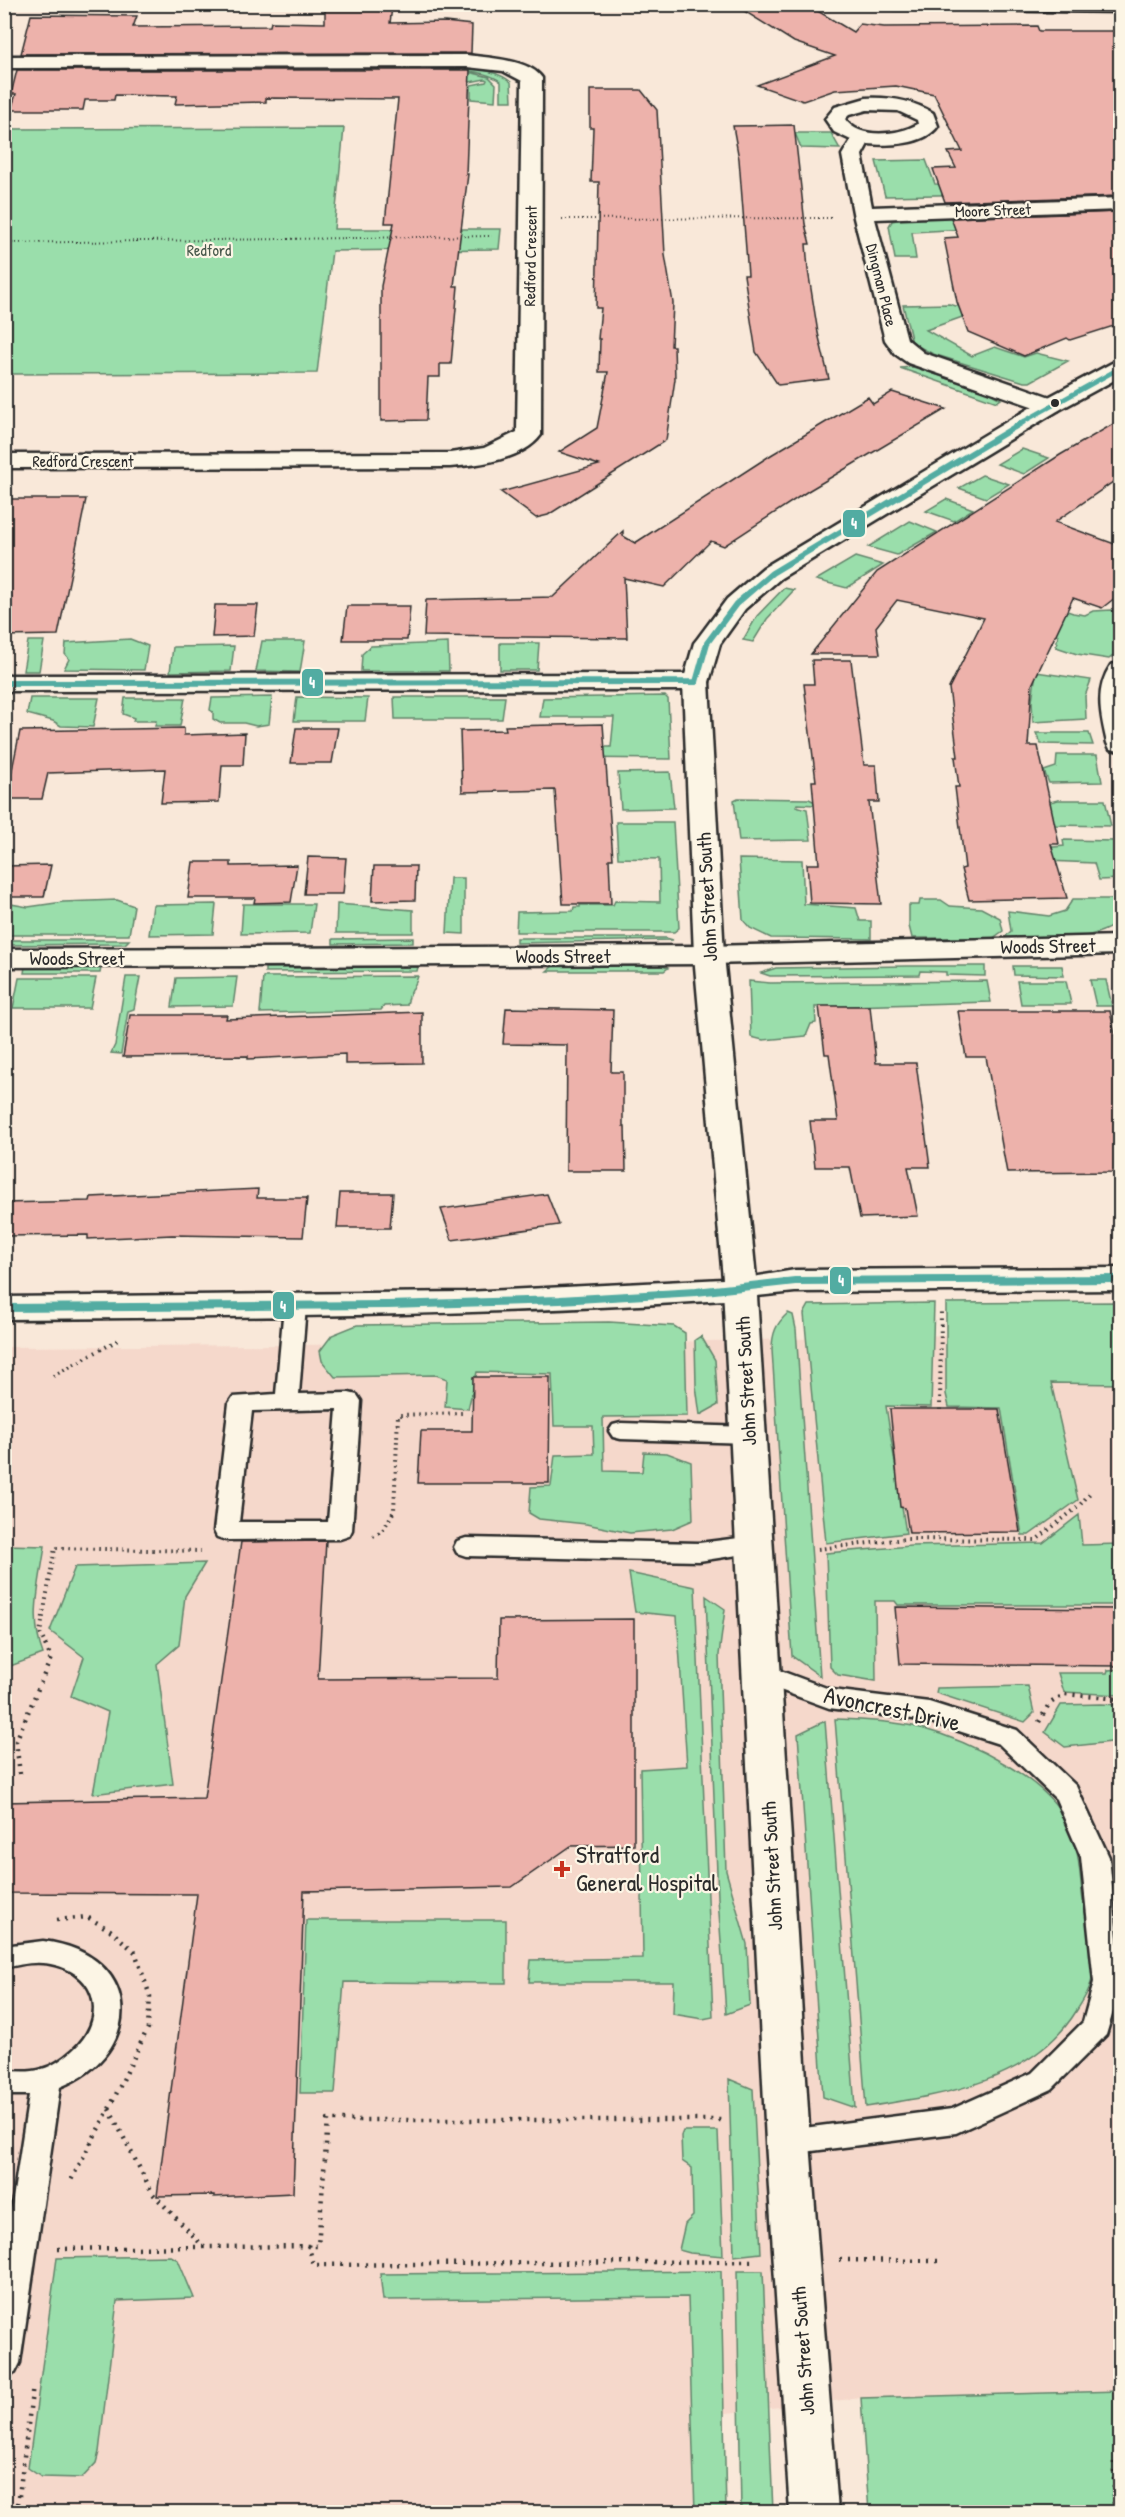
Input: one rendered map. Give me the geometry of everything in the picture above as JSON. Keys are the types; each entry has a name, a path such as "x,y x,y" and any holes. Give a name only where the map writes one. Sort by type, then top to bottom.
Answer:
{"street":[{"path":"895,4 1120,7"},
{"name":"Redford Crescent","path":"4,62 467,61 507,66 532,78 529,435 500,452 472,459 4,461"},
{"name":"Dingman Place","path":"862,137 852,155 864,215 896,340 903,349 921,360 1051,405"},
{"name":"Moore Street","path":"864,215 1120,204"},
{"name":"John Street South","path":"814,2512 788,2142 740,1288 709,955 696,682 707,643 736,604 772,573 1051,405 1120,369"},
{"path":"1120,671 1115,680 1111,701 1120,743"},
{"path":"4,683 696,682"},
{"name":"Woods Street","path":"4,958 709,955 1120,945"},
{"path":"4,1308 295,1306 560,1300 740,1288 795,1281 1120,1279"}],"lane":[{"path":"287,1402 295,1306"},
{"path":"350,1401 340,1530 226,1531 241,1402 287,1402 350,1401"},
{"path":"621,1431 749,1435"},
{"path":"466,1546 699,1552 755,1545"},
{"name":"Avoncrest Drive","path":"762,1673 829,1699 929,1712 1008,1737 1067,1794 1095,1857 1108,1982 1096,2027 1042,2081 956,2121 788,2142"},
{"path":"4,1957 20,1952 42,1951 69,1957 98,1976 108,1996 108,2020 99,2043 82,2060 46,2080 26,2084 4,2083"},
{"path":"4,2363 46,2080"}],"path":[{"path":"531,219 864,215"},
{"path":"4,243 492,236"},
{"path":"940,1410 942,1280"},
{"path":"53,1376 122,1336"},
{"path":"365,1541 383,1530 394,1511 398,1415 464,1413"},
{"path":"818,1548 905,1539 1036,1540 1079,1506 1090,1493"},
{"path":"20,1774 16,1741 51,1658 40,1633 55,1548 205,1551"},
{"path":"1038,1724 1049,1704 1065,1694 1120,1699"},
{"path":"52,1921 87,1917 110,1930 135,1952 150,1996 148,2028 68,2186"},
{"path":"109,2109 153,2194 204,2247"},
{"path":"50,2250 318,2246 328,2120 726,2120"},
{"path":"309,2245 314,2265 798,2259 938,2261"},
{"path":"17,2512 34,2377"},
{"path":"1114,2512 1114,2461 1120,2461"}],"shaded area":[{"name":"Stratford General Hospital","path":"1120,1331 1120,2391 861,2398 718,2414 718,2512 5,2512 4,1347 668,1342"}],"green space":[{"path":"420,65 481,70 498,74 511,82 512,101 501,101 501,82 475,72 435,69 363,71 364,67"},
{"path":"364,73 473,73 489,77 496,84 495,101 471,99 471,85 486,82 485,79 465,83"},
{"name":"Redford","path":"344,128 334,229 501,229 499,249 332,251 317,373 5,374 4,129"},
{"path":"795,133 831,133 840,149 801,148"},
{"path":"926,160 935,184 985,185 988,194 885,196 876,161"},
{"path":"960,215 966,229 912,232 916,259 895,259 889,226 892,221 911,217"},
{"path":"949,304 956,306 996,305 926,330 972,356 995,347 1024,357 1036,353 1068,361 1030,382 1024,382 933,354 912,343 903,305"},
{"path":"913,367 986,391 1001,399 997,402 900,368"},
{"path":"1022,449 1049,458 1024,474 997,464"},
{"path":"982,475 1009,484 986,498 959,488"},
{"path":"946,499 973,509 954,521 926,511"},
{"path":"910,521 937,532 897,555 868,547"},
{"path":"855,557 883,565 847,588 816,580"},
{"path":"784,588 794,590 767,619 753,642 743,640 757,616"},
{"path":"1026,597 1073,613 1085,615 1093,611 1112,610 1120,614 1120,650 1109,659 1077,654 1056,647 1058,635 1039,626 1009,619 977,617 978,602"},
{"path":"130,639 148,646 144,670 64,669 69,659 65,654 66,643"},
{"path":"28,641 44,641 39,671 23,671"},
{"path":"262,641 305,641 300,672 256,671"},
{"path":"448,643 449,671 361,671 362,654 371,646"},
{"path":"500,643 539,643 537,670 500,670"},
{"path":"234,646 231,671 170,672 173,647"},
{"path":"1036,672 1091,680 1085,696 1086,719 1033,722 1032,701"},
{"path":"665,696 668,699 671,759 574,758 576,747 611,747 614,717 540,717 543,698"},
{"path":"272,697 269,724 256,726 244,723 220,723 213,719 213,712 210,710 212,698"},
{"path":"297,697 368,698 365,721 294,721"},
{"path":"394,697 505,697 502,719 395,719"},
{"path":"30,698 99,698 93,727 61,726 53,721 27,714"},
{"path":"125,698 185,698 180,726 155,726 156,721 133,721 134,718 123,714"},
{"path":"1036,733 1089,733 1093,745 1041,744"},
{"path":"1057,755 1097,755 1102,782 1049,783 1044,771 1056,767"},
{"path":"670,772 674,808 621,809 618,773"},
{"path":"738,798 809,799 815,802 815,805 797,804 796,806 807,809 811,840 739,841 734,800"},
{"path":"1058,800 1105,800 1111,826 1053,825 1046,803"},
{"path":"616,822 673,822 679,928 674,932 516,932 517,912 573,911 574,907 580,907 580,905 613,905 615,901 660,902 659,859 618,858"},
{"path":"1063,840 1115,841 1120,865 1120,879 1099,880 1094,863 1047,861 1043,848 1064,846"},
{"path":"739,859 802,860 804,904 856,908 860,921 871,921 871,939 771,938 750,928 743,920"},
{"path":"450,878 464,878 464,934 447,933"},
{"path":"1073,899 1120,899 1120,920 1109,928 1081,937 1003,939 1011,931 1008,911 1049,916 1065,911"},
{"path":"117,900 134,906 129,935 5,935 5,903 28,907 63,902"},
{"path":"920,900 941,900 950,906 981,908 1000,918 1003,931 993,938 912,938 909,926 909,905 919,905"},
{"path":"216,904 213,934 149,935 153,905"},
{"path":"243,904 314,904 310,933 241,934"},
{"path":"337,904 413,910 413,933 336,933"},
{"path":"413,938 413,943 333,944 333,939"},
{"path":"516,938 666,938 673,940 516,943"},
{"path":"4,940 129,940 125,944 5,945"},
{"path":"553,966 662,966 668,968 664,971 547,971"},
{"path":"985,966 985,976 946,975 946,972 920,971 919,975 770,976 761,973 776,968"},
{"path":"1013,966 1062,966 1064,976 1014,975"},
{"path":"25,967 101,968 100,973 24,973"},
{"path":"418,967 417,971 265,972 265,968"},
{"path":"418,976 407,1005 384,1006 381,1010 260,1013 263,977"},
{"path":"126,977 140,977 134,1009 128,1011 121,1054 111,1053 115,1045"},
{"path":"237,977 233,1006 172,1007 176,978"},
{"path":"19,978 96,978 90,1008 13,1008"},
{"path":"1090,980 1106,980 1112,1006 1096,1006"},
{"path":"749,981 770,983 987,981 991,1002 815,1007 816,1023 811,1024 806,1036 763,1040 751,1037"},
{"path":"1017,981 1066,981 1071,1004 1021,1004"},
{"path":"1120,1302 1120,1384 1051,1383 1078,1500 1029,1535 1022,1535 1001,1408 949,1407 946,1394 946,1303"},
{"path":"934,1303 931,1407 886,1406 906,1533 826,1543 804,1314 809,1305"},
{"path":"788,1313 793,1315 796,1329 820,1676 792,1656 772,1350 776,1329"},
{"path":"609,1322 674,1326 685,1333 687,1416 603,1417 604,1471 642,1472 644,1452 667,1453 691,1462 693,1520 672,1529 630,1533 586,1524 539,1519 529,1513 531,1487 551,1486 555,1455 594,1454 593,1426 554,1426 552,1374 477,1372 468,1409 445,1407 447,1379 436,1375 335,1377 322,1361 320,1351 332,1335 357,1325"},
{"path":"701,1336 715,1360 718,1405 700,1415 696,1386 695,1340"},
{"path":"1079,1515 1082,1545 1120,1544 1120,1605 898,1605 895,1601 875,1601 876,1681 838,1675 830,1667 826,1553 911,1546 1043,1543"},
{"path":"5,1545 45,1546 36,1614 43,1654 5,1668"},
{"path":"205,1563 185,1596 179,1645 157,1664 173,1784 93,1794 108,1712 71,1696 84,1657 50,1631 75,1567"},
{"path":"629,1573 695,1587 713,2017 703,2019 673,2014 674,1982 529,1982 531,1960 643,1958 640,1769 687,1766 677,1616 635,1612"},
{"path":"706,1596 725,1609 719,1655 726,1871 747,1944 750,2005 726,2014 718,1898"},
{"path":"1120,1669 1120,1695 1064,1692 1058,1673 1107,1673 1108,1670"},
{"path":"1028,1686 1034,1713 1025,1722 936,1693 937,1688"},
{"path":"1061,1705 1120,1705 1120,1741 1065,1747 1045,1732"},
{"path":"835,1719 878,1721 921,1728 961,1742 1005,1764 1025,1777 1058,1808 1069,1825 1079,1862 1091,1946 1092,1978 1077,2010 1058,2034 1036,2054 1011,2069 955,2090 866,2107"},
{"path":"825,1721 855,2108 823,2097 798,1734"},
{"path":"306,1920 506,1920 506,1983 344,1982 335,2093 300,2093"},
{"path":"729,2079 753,2089 761,2253 734,2256"},
{"path":"683,2131 718,2131 723,2256 679,2250 685,2224 693,2216 692,2168 682,2161 681,2136"},
{"path":"171,2256 178,2260 194,2298 117,2301 96,2463 82,2478 41,2477 28,2468 57,2258"},
{"path":"721,2271 726,2512 695,2512 688,2297 383,2300 380,2274"},
{"path":"737,2271 763,2271 773,2512 741,2512"},
{"path":"1120,2391 1120,2512 869,2512 861,2398"}],"building":[{"path":"733,4 806,4 853,32 860,24 884,27 1037,26 1039,31 1120,31 1120,196 945,202 933,169 956,168 948,152 962,151 934,94 896,86 835,90 803,101 757,85 835,56 794,42"},
{"path":"392,7 390,23 445,22 472,25 471,53 21,54 31,15 137,16 133,27 270,26 271,22 325,23 325,8"},
{"path":"17,70 470,70 466,174 468,174 454,286 458,286 451,364 440,364 440,377 428,377 426,420 381,421 381,286 394,223 385,223 398,99 266,98 266,102 175,104 177,96 115,95 114,100 85,100 83,110 11,110 16,94 11,94"},
{"path":"590,90 641,90 657,110 665,255 673,303 671,346 674,346 675,379 666,440 548,515 536,518 501,492 599,465 559,452 597,428 608,372 599,372 600,339 598,339 601,308 596,308 599,182 591,182 593,128 590,128"},
{"path":"794,125 805,224 810,244 806,244 808,270 818,333 829,379 778,385 756,352 744,275 748,275 739,159 733,126"},
{"path":"1120,212 1120,324 1070,340 1067,338 1024,356 968,332 957,302 944,238 958,237 951,218"},
{"path":"892,392 946,409 808,491 724,546 711,541 664,587 624,578 627,638 424,636 426,600 553,597 623,531 623,536 635,543 771,455 868,397 873,404"},
{"path":"1120,420 1120,477 1055,522 1120,546 1120,594 1102,608 1073,598 1032,685 1028,746 1038,746 1059,844 1051,844 1067,898 969,900 961,869 965,868 955,787 959,787 955,757 958,757 949,688 984,618 897,600 876,627 880,654 811,654 877,572 1060,455"},
{"path":"4,499 86,499 58,635 4,636"},
{"path":"215,605 258,605 254,636 212,637"},
{"path":"347,606 410,606 407,640 343,640"},
{"path":"812,660 851,660 864,765 876,765 879,802 869,802 881,904 810,903 807,864 819,864 812,781 816,781 804,684 814,684"},
{"path":"603,724 613,859 609,859 611,904 563,904 555,790 462,792 460,731 506,730 505,726"},
{"path":"184,728 184,735 245,733 243,765 222,765 219,802 161,803 165,769 48,773 42,799 6,799 20,731"},
{"path":"296,728 338,728 332,763 291,763"},
{"path":"308,857 346,858 343,894 304,894"},
{"path":"193,862 231,862 231,866 297,865 291,902 254,903 255,898 188,898"},
{"path":"51,865 44,897 4,897 4,866"},
{"path":"374,866 416,866 415,900 372,901"},
{"path":"819,1006 870,1006 876,1063 916,1063 930,1167 908,1167 918,1216 860,1218 850,1167 815,1167 810,1121 838,1121 829,1054 825,1054"},
{"path":"506,1008 613,1010 611,1072 623,1072 626,1171 566,1171 567,1045 503,1044"},
{"path":"958,1011 1110,1011 1120,1059 1120,1172 1007,1173 986,1057 966,1057"},
{"path":"422,1012 422,1063 345,1064 345,1054 248,1059 248,1056 123,1057 130,1015 227,1015 226,1019"},
{"path":"258,1189 257,1198 307,1198 303,1237 172,1235 88,1239 88,1235 4,1236 4,1203 90,1201 91,1197"},
{"path":"340,1193 393,1193 390,1228 337,1228"},
{"path":"547,1194 559,1225 452,1240 441,1209"},
{"path":"473,1377 550,1377 549,1483 418,1483 421,1431 472,1431"},
{"path":"890,1409 999,1409 1020,1532 909,1533 905,1508 900,1507"},
{"path":"326,1541 318,1679 498,1678 499,1620 634,1619 634,1845 571,1846 512,1887 304,1891 293,2193 214,2197 214,2195 157,2196 197,1894 4,1893 4,1802 204,1798 241,1542"},
{"path":"895,1607 1120,1609 1120,1666 900,1664"}],"transit line":[{"name":"4","path":"4,683 696,682 707,643 736,604 772,573 1051,405 1120,368"},
{"name":"4","path":"4,1308 388,1305 560,1300 696,1292 795,1281 1120,1279"}],"place":[{"name":"Stratford General Hospital","path":"562,1869"}]}
